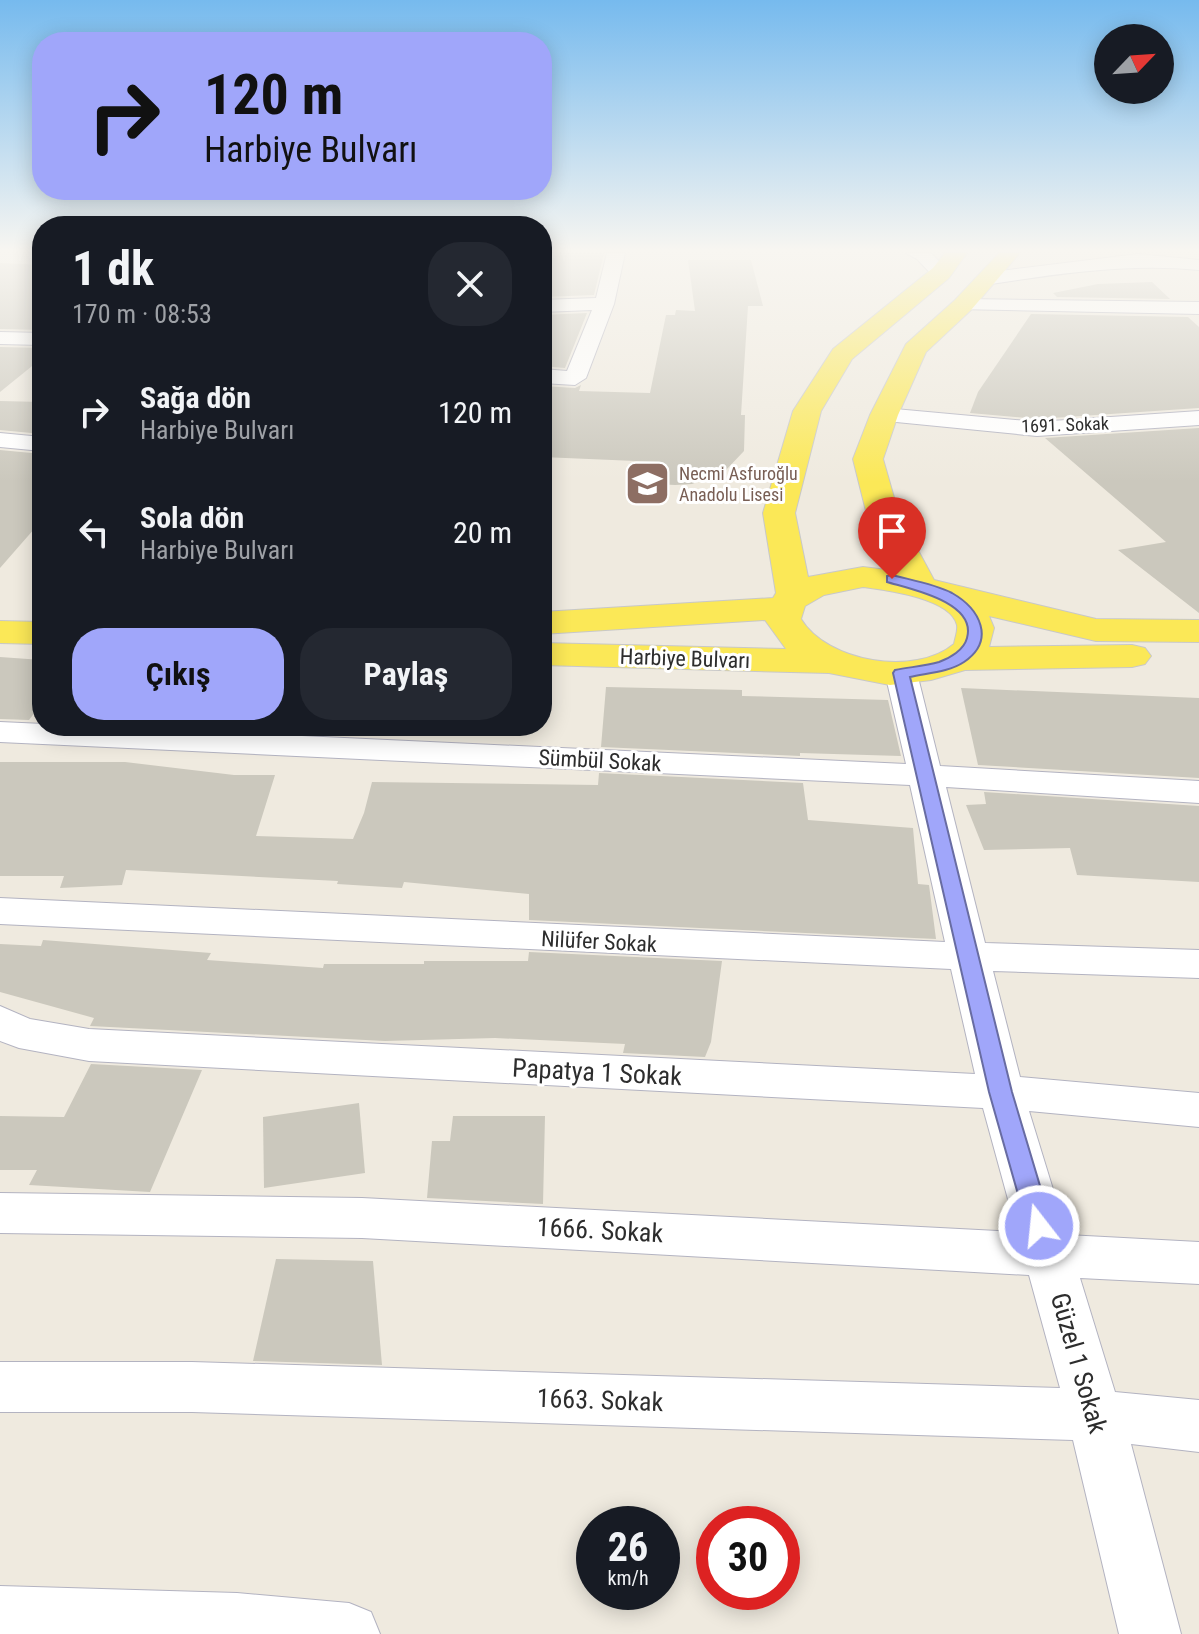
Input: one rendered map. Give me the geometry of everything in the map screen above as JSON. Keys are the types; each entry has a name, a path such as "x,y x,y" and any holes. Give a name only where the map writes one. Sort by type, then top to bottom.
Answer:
{"main road":[{"path":"789,602 779,513 807,411 842,354 871,329"},
{"path":"937,329 915,349 884,415 868,459 883,515 932,590 962,606 973,620 976,634 972,647 959,659"},
{"name":"Harbiye Bulvarı","path":"552,622 789,602 812,586 850,578 892,579 1096,630 1199,631"},
{"name":"Harbiye Bulvarı","path":"789,602 782,622 789,637 827,662"},
{"path":"0,609 32,609"},
{"path":"0,632 32,633"},
{"name":"Harbiye Bulvarı","path":"552,654 827,662 876,673 901,673 943,666 959,659 1199,655"}],"street":[{"path":"552,377 575,378 594,329"},
{"path":"0,338 32,339"},
{"name":"1691. Sokak","path":"884,415 1037,429 1199,418"},
{"path":"0,440 32,443"},
{"name":"Güzel 1 Sokak","path":"901,673 1001,1092 1095,1415 1150,1634"},
{"name":"Sümbül Sokak","path":"0,732 32,733"},
{"name":"Sümbül Sokak","path":"86,736 924,775 1199,792"},
{"name":"Nilüfer Sokak","path":"0,911 968,957 1199,964"},
{"name":"Papatya 1 Sokak","path":"0,1021 19,1033 89,1045 1001,1092 1199,1110"},
{"name":"1666. Sokak","path":"0,1213 362,1218 1199,1263"},
{"name":"1663. Sokak","path":"0,1387 208,1388 1095,1415 1199,1426"},
{"path":"0,1617 237,1624 349,1634"}],"building":[{"path":"552,329 580,329 565,368 552,367"},
{"path":"663,329 747,329 741,415 745,415 744,451 725,471 692,484 656,484 659,462 552,457 552,387 575,388 581,385 579,391 650,393"},
{"path":"1021,329 1199,329 1199,408 1037,419 970,413 978,392"},
{"path":"0,347 32,348 32,366 0,392"},
{"path":"0,401 32,402 32,433 0,430"},
{"path":"1199,428 1199,613 1118,550 1166,542 1045,438"},
{"path":"0,450 32,453 32,531 0,568"},
{"path":"0,657 32,659 32,716 29,720 0,719"},
{"path":"606,687 742,690 742,696 888,700 901,756 800,753 800,756 601,747"},
{"path":"961,688 1199,698 1199,778 978,765"},
{"path":"0,762 125,762 234,775 275,775 256,836 353,839 372,782 598,785 599,773 803,783 808,820 913,828 918,884 929,885 936,939 529,920 529,894 404,882 402,888 337,884 338,881 126,870 122,885 60,888 64,876 0,876"},
{"path":"984,792 1199,806 1199,882 1077,875 1070,848 984,850 966,805 986,804"},
{"path":"43,940 211,953 207,960 323,968 324,964 528,961 529,952 722,961 711,1042 705,1057 623,1053 625,1044 495,1038 385,1041 90,1026 94,1018 0,992 0,944 41,946"},
{"path":"91,1064 202,1070 150,1192 29,1185 37,1170 0,1170 0,1116 64,1117"},
{"path":"359,1103 365,1173 264,1188 263,1117"},
{"path":"453,1116 545,1116 543,1204 427,1198 432,1141 450,1141"},
{"path":"276,1259 373,1261 382,1365 253,1361"}],"place":[{"name":"Necmi Asfuroğlu Anadolu Lisesi","path":"648,484"}],"route":[{"path":"892,579 944,595 962,606 973,620 976,634 972,647 959,659 923,671 901,673 1001,1092 1039,1226"}]}
